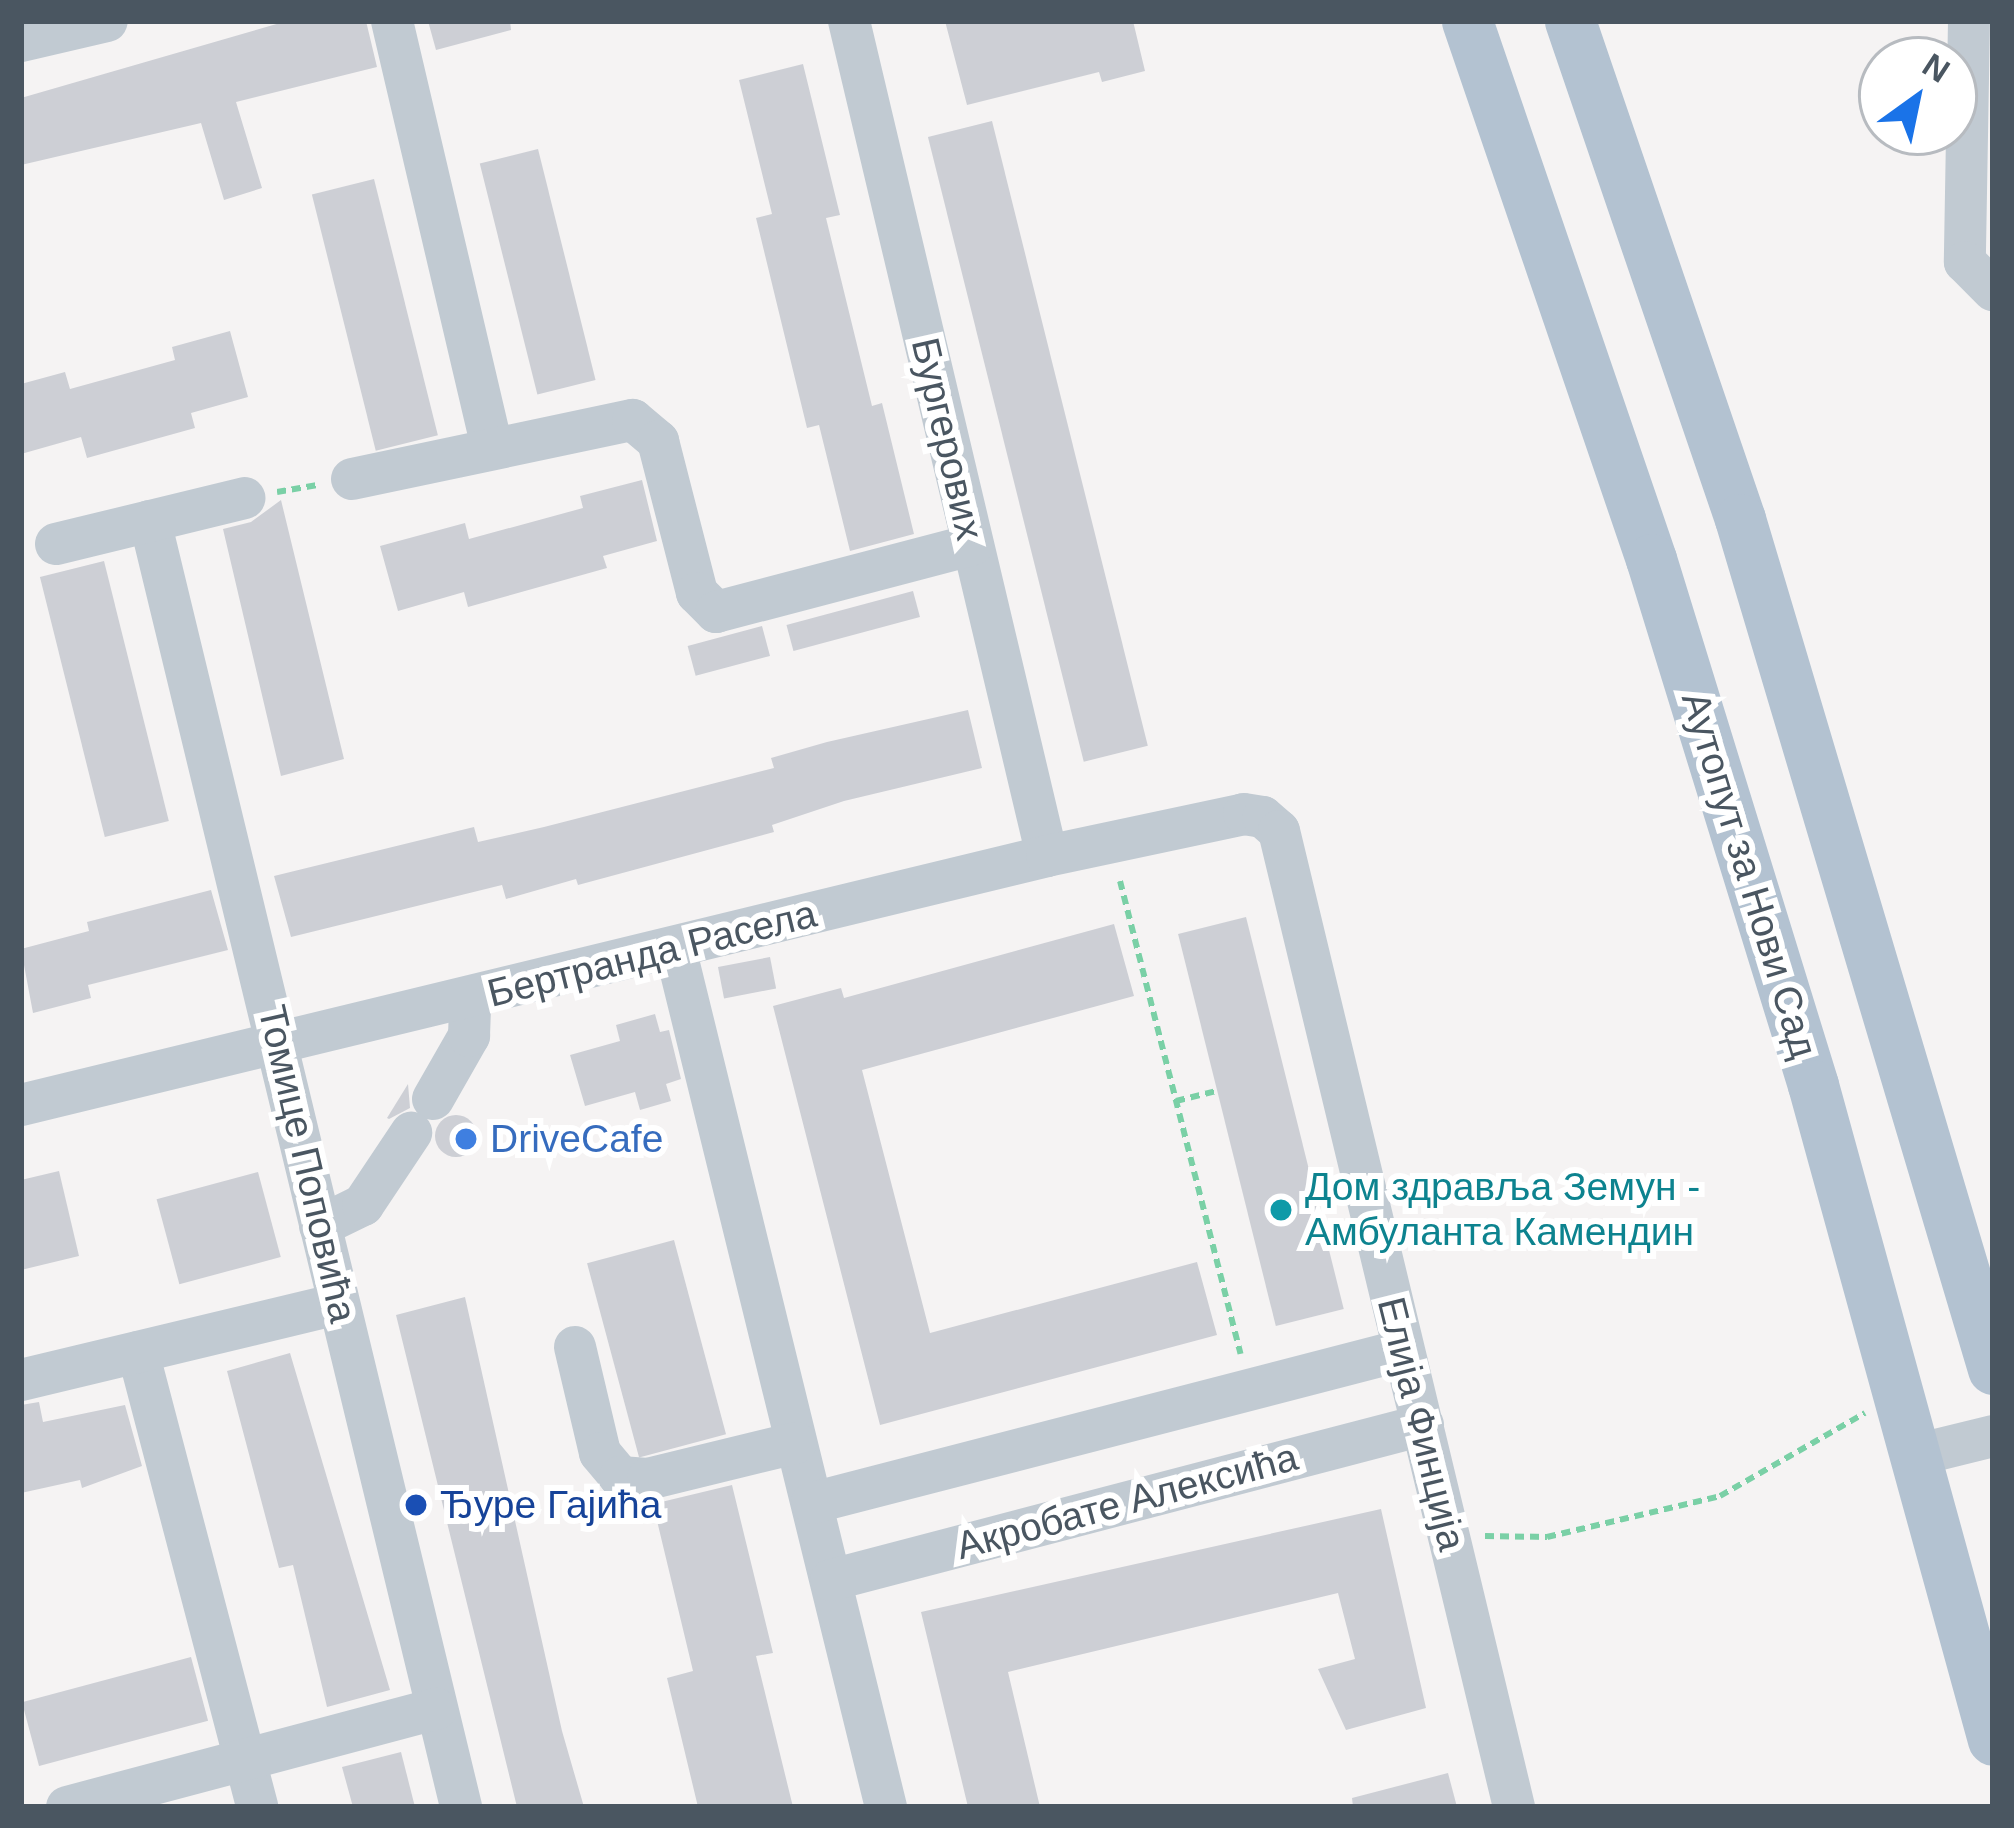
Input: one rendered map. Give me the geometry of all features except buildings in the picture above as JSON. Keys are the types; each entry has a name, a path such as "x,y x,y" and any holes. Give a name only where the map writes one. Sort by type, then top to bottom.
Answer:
{"main road":[{"name":"Аутопут за Нови Сад","path":"1468,21 1658,580 1900,1397 1993,1740"},
{"path":"1570,21 1784,660 1993,1369"}],"street":[{"path":"21,41 106,21"},
{"path":"392,21 492,446"},
{"name":"Бургерових","path":"849,21 1047,856"},
{"path":"1969,21 1978,160 1965,262 1993,290"},
{"path":"352,479 620,418 647,428 658,441 697,593 716,612 972,545"},
{"path":"56,544 244,498"},
{"name":"Томице Поповића","path":"150,521 281,1042 337,1304 461,1807"},
{"name":"Бертранда Расела","path":"21,1105 1047,856 1244,814 1279,831"},
{"name":"Елија Финција","path":"1279,831 1514,1807"},
{"path":"675,948 886,1807"},
{"path":"320,1226 363,1205 422,1116 469,1036 470,999"},
{"path":"21,1381 337,1304"},
{"path":"575,1347 600,1453 620,1478 648,1479 796,1442"},
{"name":"Акробате Алексића","path":"812,1503 1403,1350"},
{"path":"138,1352 256,1807"},
{"name":"Акробате Алексића","path":"831,1580 1423,1425"},
{"path":"1916,1455 1993,1436"},
{"path":"67,1807 436,1709"}],"path":[{"path":"244,498 352,479"},
{"path":"1120,880 1250,1390"},
{"path":"1176,1101 1216,1091"},
{"path":"1449,1536 1547,1537 1691,1506 1900,1397"}],"place":[{"name":"DriveCafe","path":"466,1139"},
{"name":"Дом здравља Земун - Амбуланта Камендин","path":"1281,1210"},
{"name":"Ђуре Гајића","path":"416,1505"}]}
